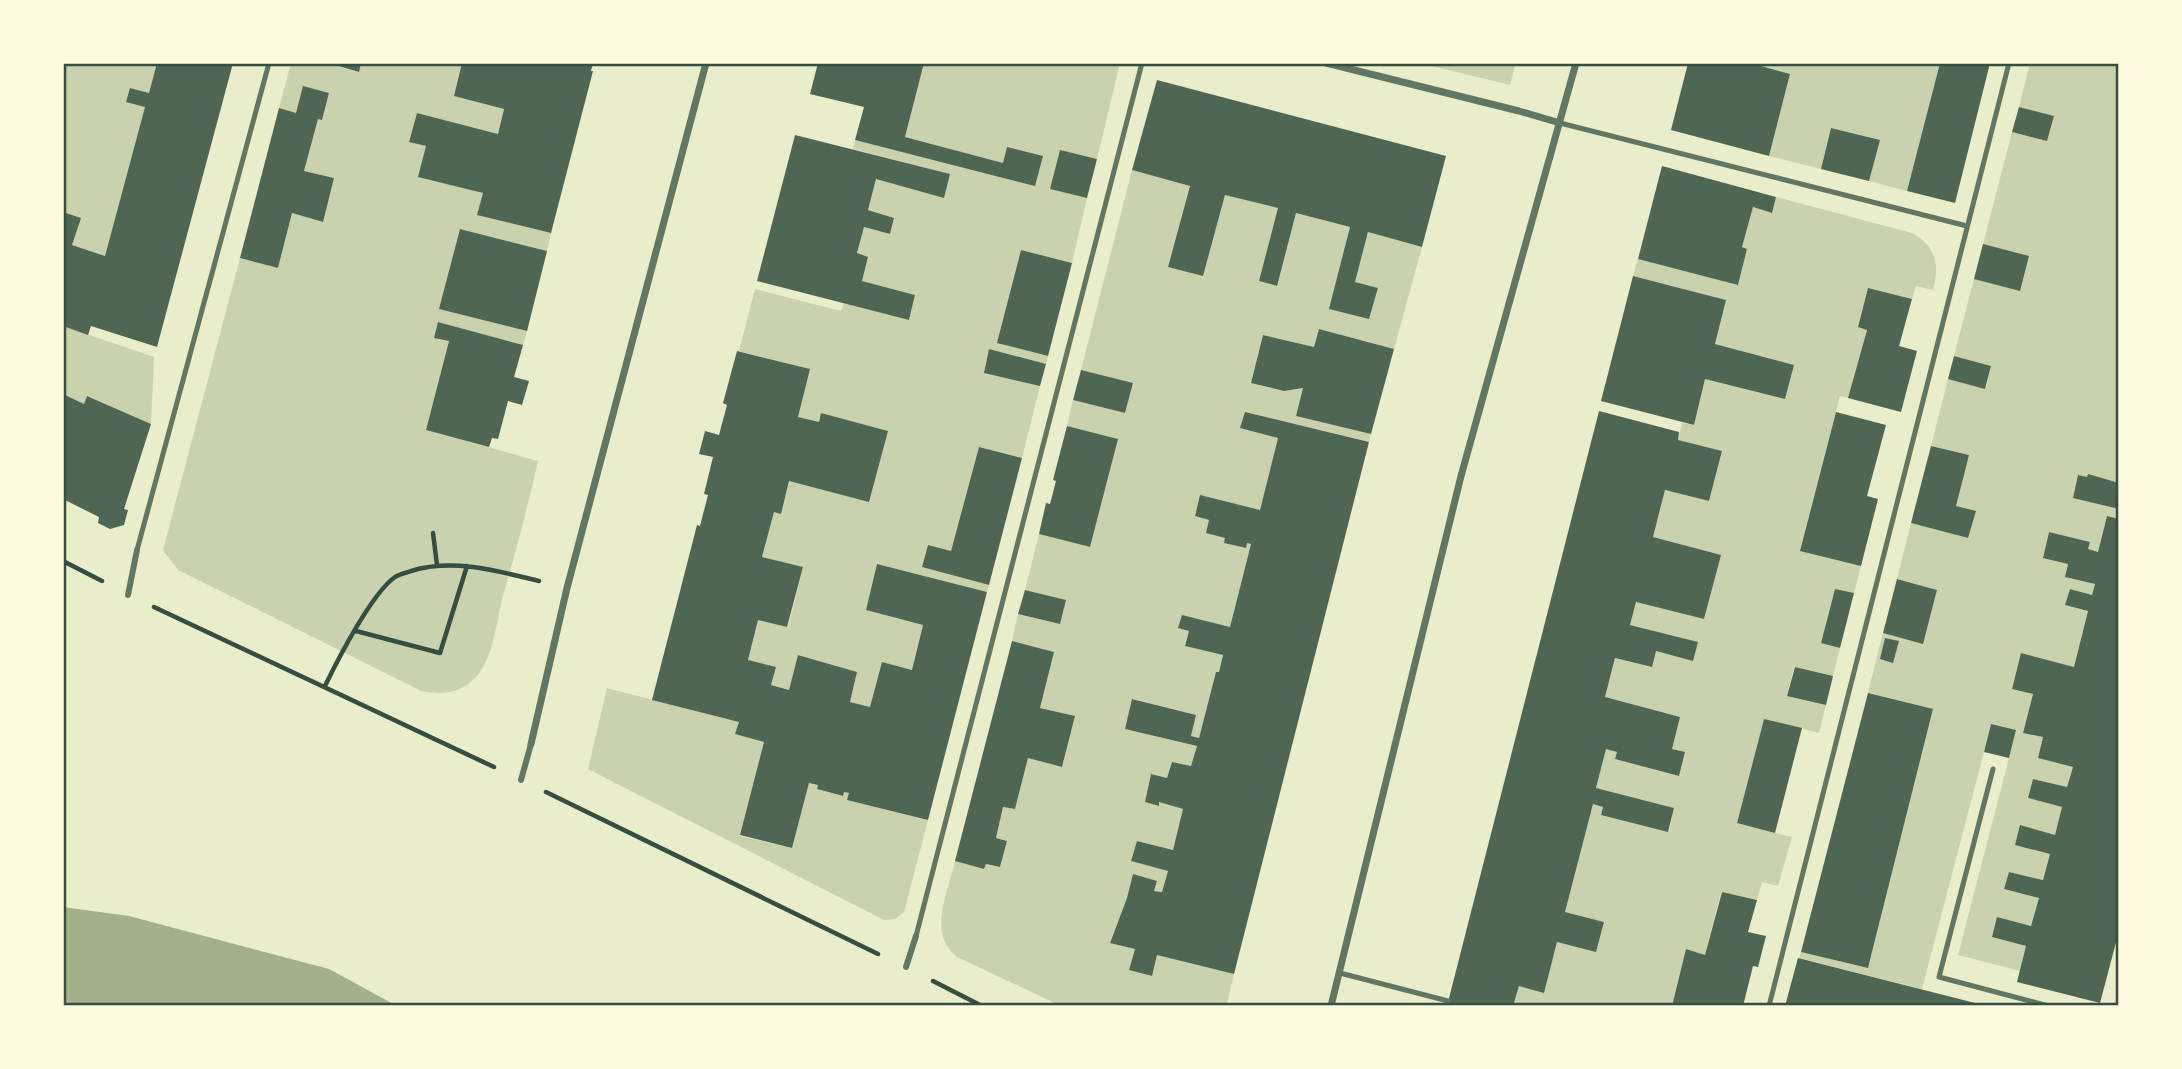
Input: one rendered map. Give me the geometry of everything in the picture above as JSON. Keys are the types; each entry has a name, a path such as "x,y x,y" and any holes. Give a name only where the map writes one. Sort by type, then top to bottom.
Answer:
{"street":[{"path":"521,780 567,588 706,63"},
{"path":"1326,63 1560,122"},
{"path":"1331,1006 1461,476 1576,63"},
{"path":"128,594 137,550"},
{"path":"906,967 916,936"}],"lane":[{"path":"137,550 269,63"},
{"path":"916,936 1142,63"},
{"path":"1769,1006 2010,63"},
{"path":"1560,122 1967,226"},
{"path":"1993,769 1939,977 2049,1006"},
{"path":"1340,973 1448,1001"}],"path":[{"path":"433,533 437,565"},
{"path":"325,687 341,652 384,587 397,576 437,565 467,566 567,588"},
{"path":"356,631 440,653 467,566"}],"shaded area":[{"path":"63,63 157,63 149,93 130,88 145,107 105,256 72,245 80,218 66,213 63,222"},
{"path":"291,63 324,63 358,72 361,63 462,63 454,96 504,109 498,134 417,113 409,141 426,146 483,193 478,215 551,233 547,251 460,229 440,308 527,331 523,345 438,322 435,338 449,341 426,430 538,461 487,660 475,678 450,692 421,691 178,570 163,550 240,258 278,268 292,213 322,222 334,178 304,171 318,119 322,119 329,94 296,113 279,108"},
{"path":"924,63 1120,63 1097,159 1060,151 1050,189 1087,198 1072,263 1021,250 998,343 1048,356 1046,364 989,350 984,373 1040,386 1022,458 979,447 951,551 928,545 922,567 989,585 987,592 877,564 866,610 923,625 912,670 882,662 870,707 850,702 857,672 799,655 789,690 771,685 775,667 748,660 758,620 788,627 803,568 762,557 774,512 781,513 789,481 869,501 887,431 821,413 819,422 798,417 809,369 739,351 755,289 841,311 844,303 909,320 915,295 862,281 868,257 857,253 864,227 890,234 894,218 868,210 876,179 943,197 950,174 853,149 855,140 1035,185 1042,156 1003,163 905,137"},
{"path":"1419,63 1516,63 1510,85"},
{"path":"1750,63 1940,63 1907,191 1869,181 1879,140 1831,128 1821,169 1769,156 1790,74"},
{"path":"2030,63 2119,63 2119,483 2079,475 2073,497 2119,509 2119,519 2107,516 2098,552 2088,549 2090,542 2049,532 2043,557 2068,564 2065,577 2095,584 2092,595 2070,589 2065,605 2088,611 2074,667 2021,654 2012,688 2033,694 2023,732 2043,737 2038,758 2073,767 2067,787 2033,779 2028,798 2062,807 2055,835 2021,826 2050,854 2043,880 2009,872 2004,889 2039,898 2031,926 1997,918 1992,937 2026,946 2020,971 1958,955 2016,731 1991,725 1922,989 1799,958 1801,952 1868,968 1933,710 1868,693 1883,633 1923,643 1937,590 1897,579 1911,523 1968,538 1975,512 1956,506 1968,455 1931,446 1948,379 1986,388 1991,366 1954,356 2012,132 2047,141 2054,116 2019,107"},
{"path":"1132,170 1190,186 1168,266 1203,276 1225,195 1278,208 1259,281 1276,286 1296,213 1350,227 1330,309 1369,319 1378,288 1355,282 1368,232 1422,247 1394,349 1319,329 1314,347 1263,335 1251,383 1284,391 1303,388 1297,416 1371,434 1369,442 1245,412 1241,428 1278,438 1260,510 1200,496 1195,516 1209,520 1225,538 1225,543 1245,548 1247,543 1251,544 1230,627 1182,616 1179,628 1189,631 1185,646 1223,655 1199,738 1191,736 1195,715 1133,699 1125,729 1197,746 1191,766 1172,762 1167,778 1151,774 1145,802 1158,806 1159,802 1183,809 1173,850 1137,841 1131,861 1168,871 1162,892 1154,891 1157,881 1133,875 1110,942 1135,949 1129,970 1151,976 1157,955 1234,974 1227,1004 1232,1006 1061,1006 957,957 948,948 941,925 955,861 984,869 986,864 1000,867 1007,841 996,838 1003,807 1015,809 1028,758 1062,767 1075,716 1040,708 1054,652 1012,641 1018,614 1060,624 1065,600 1025,590 1039,534 1089,547 1117,439 1067,426 1073,400 1125,413 1133,384 1081,370"},
{"path":"1776,197 1912,233 1931,250 1936,264 1933,290 1916,286 1912,299 1868,288 1858,326 1867,330 1848,398 1840,396 1800,550 1861,566 1854,593 1835,589 1821,643 1840,648 1833,676 1794,667 1787,695 1826,705 1819,733 1764,719 1737,823 1792,837 1778,886 1762,882 1757,900 1721,892 1705,955 1686,949 1672,1006 1513,1006 1519,986 1544,992 1557,942 1596,951 1604,922 1565,912 1593,804 1603,807 1601,815 1669,832 1674,808 1596,788 1606,749 1617,752 1615,759 1679,776 1685,753 1672,749 1605,697 1615,658 1651,667 1656,651 1693,660 1697,642 1630,625 1636,602 1704,619 1720,556 1653,537 1665,490 1709,501 1722,452 1678,440 1682,423 1694,425 1705,379 1785,399 1794,365 1715,344 1726,300 1633,276 1638,259 1738,284 1747,249 1742,247 1753,207 1771,213"},
{"path":"63,326 154,357 151,424 88,396 84,404 63,394"},
{"path":"607,688 739,722 736,734 764,742 740,836 792,848 809,783 818,785 817,789 842,796 844,792 849,793 848,800 928,820 904,912 895,919 884,920 588,769"},
{"path":"63,907 129,916 329,969 397,1006 63,1006"}],"building":[{"path":"157,63 233,63 157,347 91,326 88,335 63,326 63,222 66,213 81,218 72,245 105,256 145,107 126,102 130,88 149,93"},
{"path":"328,63 361,63 359,72"},
{"path":"462,63 593,63 551,233 477,215 483,193 418,177 426,146 409,142 417,113 498,134 504,109 454,96"},
{"path":"818,63 924,63 905,137 1003,163 1007,147 1043,156 1035,186 855,140 864,107 810,94"},
{"path":"1688,63 1750,63 1790,74 1769,156 1671,130"},
{"path":"1940,63 1990,63 1955,203 1907,191"},
{"path":"1157,80 1446,156 1422,247 1368,232 1355,282 1378,288 1369,319 1329,309 1350,227 1296,213 1277,286 1259,281 1278,208 1225,195 1203,276 1168,267 1190,186 1132,170"},
{"path":"303,86 329,93 322,120 318,119 304,171 334,178 323,222 292,213 278,268 240,258 279,108 296,113"},
{"path":"2019,107 2054,116 2047,141 2012,132"},
{"path":"1831,128 1880,140 1869,181 1821,169"},
{"path":"795,135 950,174 944,198 876,179 868,210 894,218 890,234 864,227 857,253 868,257 862,281 915,295 909,320 757,281"},
{"path":"1060,150 1097,159 1087,198 1050,189"},
{"path":"1662,166 1776,197 1772,213 1753,207 1742,247 1747,249 1738,285 1638,259"},
{"path":"460,229 547,251 527,331 439,309"},
{"path":"1983,244 2029,256 2020,291 1974,279"},
{"path":"1021,250 1072,263 1048,356 997,343"},
{"path":"1633,276 1726,300 1715,344 1794,365 1785,399 1705,379 1694,425 1601,401"},
{"path":"1868,288 1912,299 1899,346 1917,351 1901,412 1848,398 1867,330 1858,327"},
{"path":"438,322 523,345 514,377 529,381 522,405 508,401 498,439 492,438 489,447 426,430 449,341 434,338"},
{"path":"1319,329 1394,349 1371,434 1296,416 1303,388 1284,391 1251,383 1263,335 1314,347"},
{"path":"989,349 1046,364 1040,386 984,373"},
{"path":"737,351 810,369 798,417 819,422 821,413 888,431 869,502 789,481 781,514 774,512 762,557 803,567 787,627 758,620 748,660 776,667 771,685 789,690 798,655 857,672 850,702 870,707 882,662 912,670 923,625 866,610 877,564 987,592 928,820 847,800 849,793 844,792 843,796 817,789 818,785 809,783 792,848 740,835 764,742 735,734 739,722 652,700 697,525 700,526 708,495 704,494 713,457 699,454 705,431 719,435 727,405 723,403"},
{"path":"1954,356 1991,366 1985,389 1948,379"},
{"path":"1081,370 1133,383 1125,413 1073,400"},
{"path":"63,394 84,404 87,396 151,424 124,509 128,510 124,525 110,529 98,523 99,517 63,499"},
{"path":"1599,411 1679,432 1678,440 1722,451 1709,501 1665,490 1653,537 1721,555 1704,619 1636,602 1630,625 1698,642 1693,661 1656,651 1652,667 1615,658 1605,697 1680,717 1672,749 1685,752 1679,776 1615,759 1617,752 1606,749 1596,788 1674,808 1668,832 1601,815 1603,807 1593,804 1565,912 1604,922 1596,952 1557,942 1544,993 1519,986 1513,1006 1447,1006"},
{"path":"1245,412 1369,442 1234,974 1157,955 1152,976 1129,970 1135,949 1110,943 1133,874 1157,881 1154,891 1162,892 1168,871 1131,861 1137,841 1173,850 1183,809 1159,802 1159,806 1145,802 1151,774 1167,778 1172,762 1191,766 1197,746 1125,729 1132,699 1196,715 1191,736 1199,738 1223,655 1185,646 1189,631 1178,628 1182,615 1230,627 1251,544 1247,543 1246,548 1224,543 1225,538 1206,533 1209,520 1195,516 1200,495 1260,510 1278,438 1240,428"},
{"path":"1836,412 1886,425 1867,496 1878,499 1861,566 1800,551"},
{"path":"1067,426 1118,439 1090,547 1039,534 1046,503 1050,504 1056,481 1053,480"},
{"path":"1931,446 1969,455 1956,506 1976,511 1968,538 1911,523"},
{"path":"979,447 1022,458 989,585 922,567 928,545 951,551"},
{"path":"2088,474 2119,483 2119,509 2073,498 2078,475 2087,477"},
{"path":"2107,516 2119,519 2119,931 2100,1003 2017,982 2026,946 1992,937 1997,917 2031,926 2039,898 2004,889 2009,872 2043,880 2050,854 2015,845 2020,825 2055,835 2062,807 2028,798 2033,779 2067,787 2073,767 2038,758 2043,737 2023,733 2033,694 2012,689 2021,653 2074,667 2088,611 2065,605 2070,589 2092,595 2095,584 2065,577 2068,564 2043,558 2049,532 2090,542 2088,549 2098,552"},
{"path":"1897,579 1937,590 1923,644 1883,633"},
{"path":"1835,589 1854,593 1840,648 1821,643"},
{"path":"1025,590 1066,600 1060,624 1018,614"},
{"path":"1885,638 1899,641 1893,663 1880,659"},
{"path":"1012,641 1054,652 1040,708 1075,716 1062,767 1028,758 1015,809 1003,807 996,838 1007,841 1000,867 986,864 984,869 955,861"},
{"path":"1795,667 1833,676 1826,705 1787,696"},
{"path":"1868,693 1933,709 1868,968 1801,952"},
{"path":"1764,719 1802,728 1775,833 1737,823"},
{"path":"1991,724 2016,730 2009,758 1984,752"},
{"path":"1722,892 1757,900 1748,932 1766,936 1758,967 1753,966 1743,1006 1672,1006 1686,949 1705,955"},
{"path":"1798,958 1983,1005 1983,1006 1785,1006"}]}
